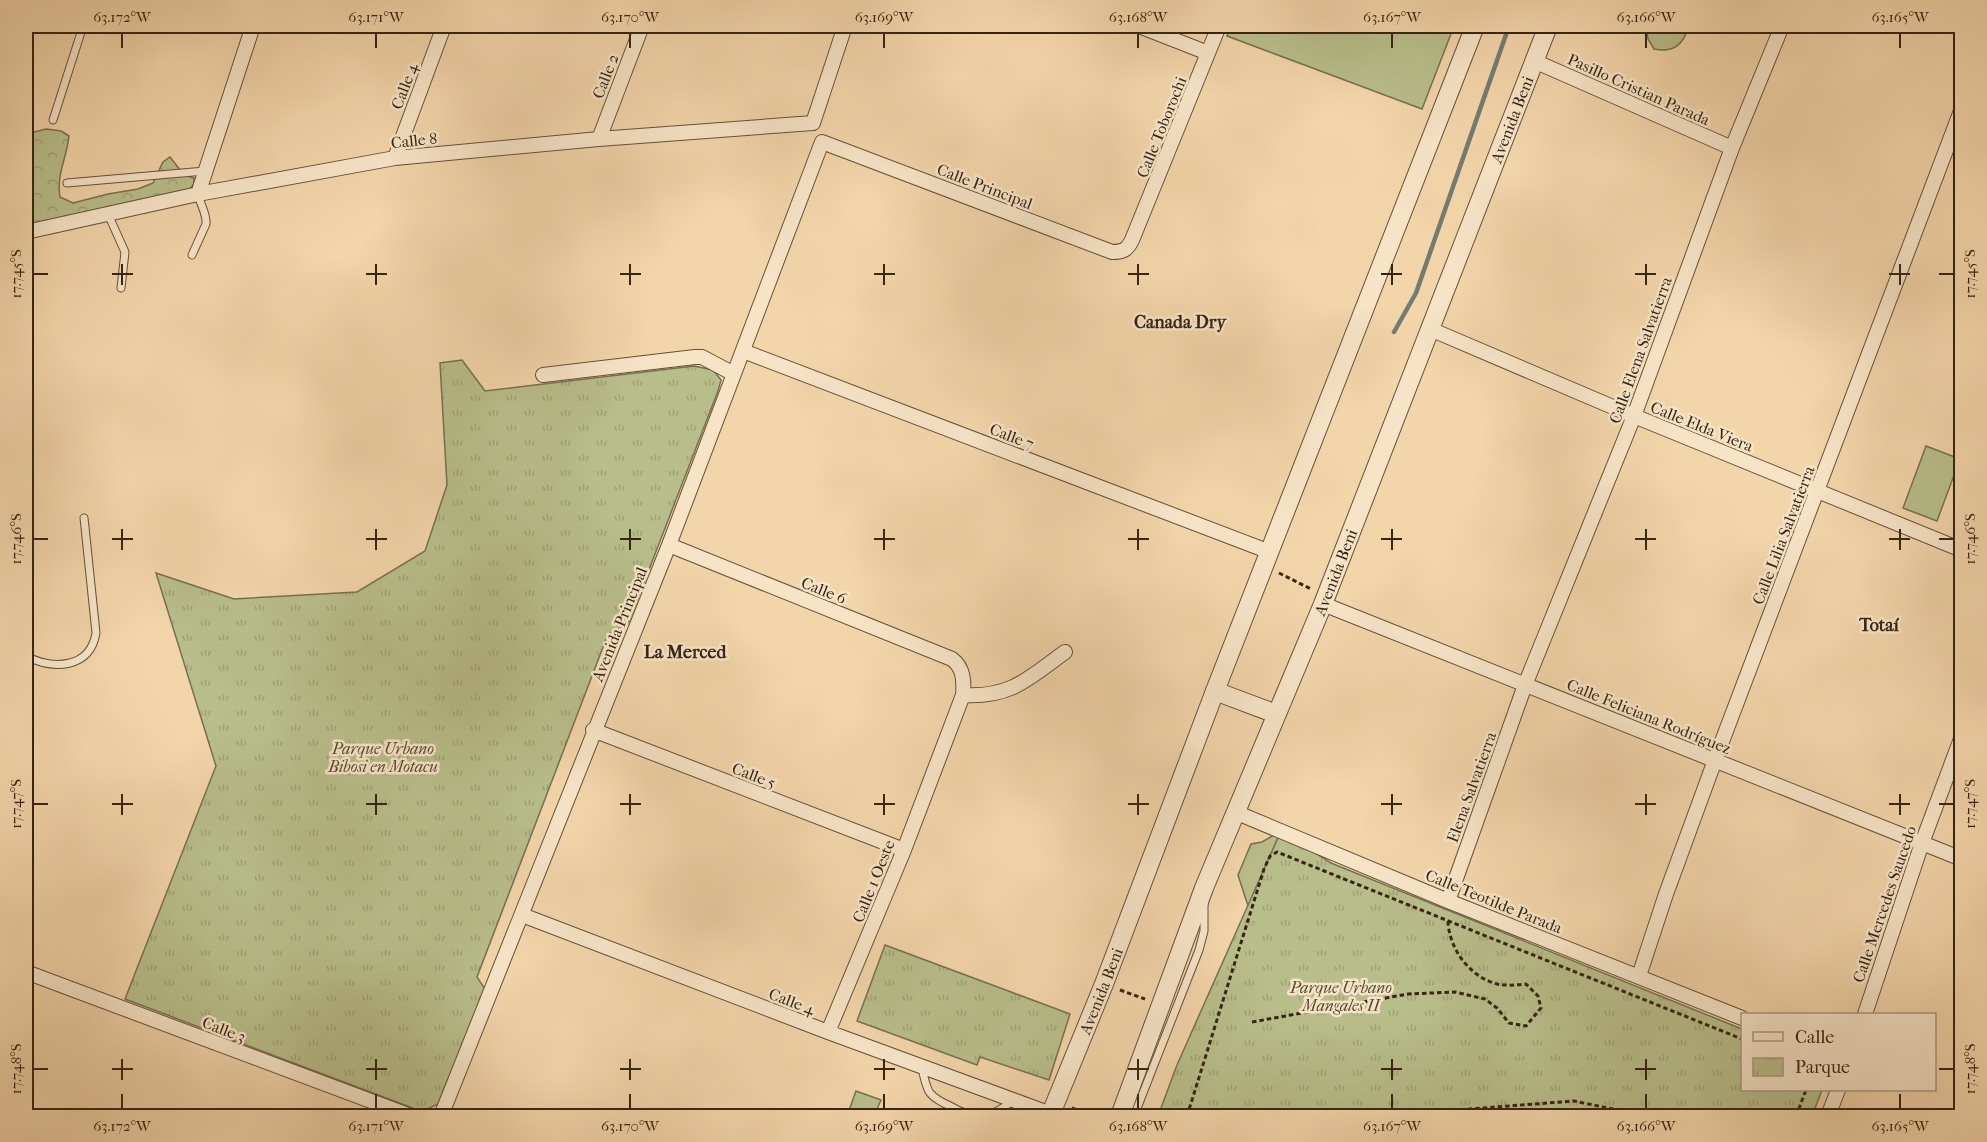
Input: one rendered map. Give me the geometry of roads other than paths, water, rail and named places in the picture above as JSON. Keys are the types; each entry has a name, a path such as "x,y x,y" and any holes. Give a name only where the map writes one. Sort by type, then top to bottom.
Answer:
{"street":[{"path":"198,194 253,26"},
{"name":"Calle 4","path":"395,158 444,26"},
{"name":"Calle 2","path":"599,139 642,26"},
{"path":"822,142 813,123 845,26"},
{"path":"1139,26 1208,53"},
{"name":"Calle Toborochi","path":"1132,240 1219,26"},
{"name":"Avenida Beni","path":"1056,1112 1215,691 1475,26"},
{"name":"Avenida Beni","path":"1119,1116 1203,888 1324,600 1548,26"},
{"name":"Calle Elena Salvatierra","path":"1526,685 1634,416 1732,148 1782,26"},
{"name":"Pasillo Cristian Parada","path":"1534,61 1732,148"},
{"name":"Calle Lilia Salvatierra","path":"1640,976 1666,894 1715,760 1962,108"},
{"name":"Calle 8","path":"26,232 198,194 395,158 599,139 813,123"},
{"name":"Calle Principal","path":"822,142 1112,252 1122,252 1128,248 1132,240"},
{"name":"Avenida Principal","path":"441,1116 593,730 669,545 822,142"},
{"name":"Calle Elda Viera","path":"1431,329 1634,416 1962,550"},
{"name":"Calle 7","path":"743,351 1267,559"},
{"path":"543,375 695,357 702,357 734,374"},
{"name":"Calle 6","path":"669,545 952,659 958,663 962,672"},
{"name":"Calle Feliciana Rodríguez","path":"1324,600 1526,685 1962,859"},
{"path":"963,695 980,696 1008,691 1065,652"},
{"name":"Calle 1 Oeste","path":"828,1032 904,850 963,695 962,672"},
{"name":"Elena Salvatierra","path":"1448,901 1526,685"},
{"path":"1215,691 1276,714"},
{"name":"Calle 5","path":"593,730 904,850"},
{"name":"Calle Mercedes Saucedo","path":"1864,1013 1922,843 1962,736"},
{"name":"Calle Teotilde Parada","path":"1235,812 1448,901 1741,1017"},
{"name":"Calle 4","path":"522,915 828,1032 1013,1100 1056,1112"},
{"name":"Calle 3","path":"26,972 411,1116"},
{"path":"1828,1116 1837,1091"}],"lane":[{"path":"53,120 83,26"},
{"path":"67,183 148,174 206,171"},
{"path":"192,255 206,224 198,194"},
{"path":"108,214 125,252 121,288"},
{"path":"26,656 58,664 75,662 86,656 94,646 96,633 84,519"},
{"path":"1134,1116 1199,950 1205,918 1203,888"},
{"path":"921,1066 930,1093 959,1112 986,1116 999,1112 1013,1100"}],"waterway":[{"path":"1394,332 1416,293 1509,26"}],"district":[{"name":"Canada Dry","path":"1180,322"},
{"name":"Totaí","path":"1879,625"},
{"name":"La Merced","path":"685,652"}],"park label":[{"name":"Parque Urbano Bibosi en Motacu","path":"383,757"},
{"name":"Parque Urbano Mangales II","path":"1341,996"}]}
